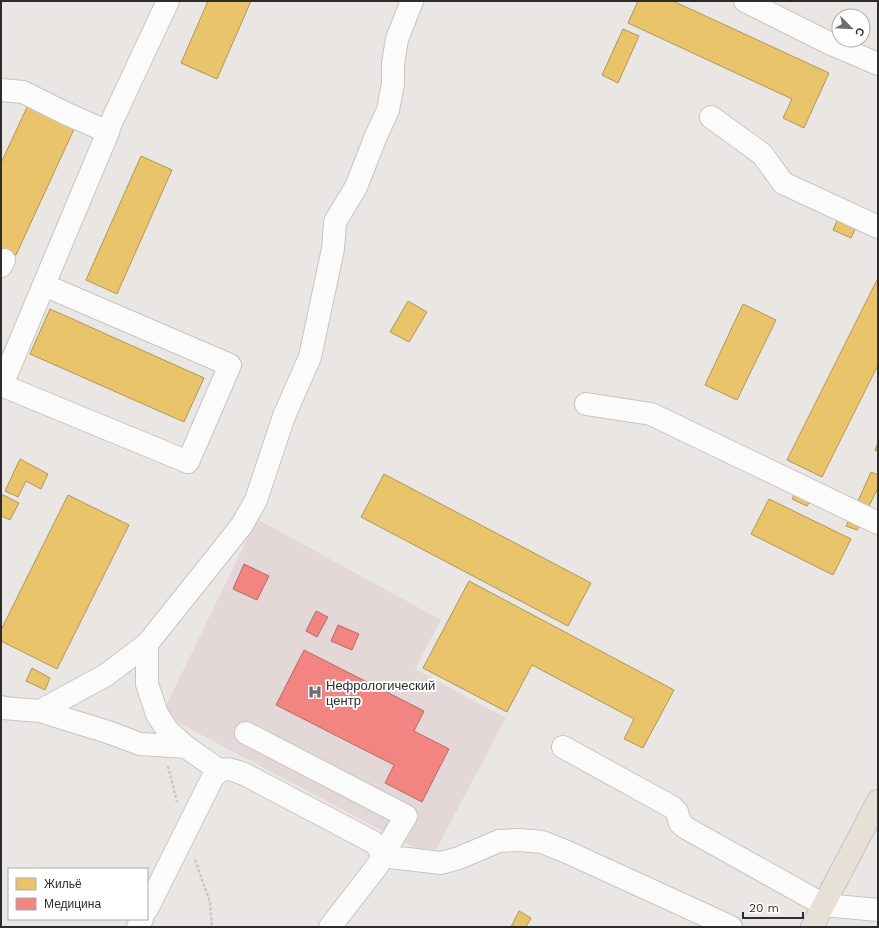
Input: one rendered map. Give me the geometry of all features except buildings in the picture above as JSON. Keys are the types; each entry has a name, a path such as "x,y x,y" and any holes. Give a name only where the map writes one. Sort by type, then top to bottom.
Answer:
{"main road":[{"path":"812,927 878,801"}],"street":[{"path":"44,285 230,365 188,462 2,380 44,285 110,125 168,1"},
{"path":"40,711 106,675 147,644 242,525 256,500 284,416 310,357 333,250 335,222 356,187 388,110 393,84 393,64 397,39 412,1"},
{"path":"745,1 831,44 878,64"},
{"path":"3,96 23,92 108,132"},
{"path":"711,116 762,154 783,183 878,227"},
{"path":"586,404 651,414 878,523"},
{"path":"147,644 147,684 157,714 168,731 186,747 219,770"},
{"path":"1,706 3,708 40,711 108,732 140,744 186,747"},
{"path":"246,734 406,816 378,865 330,927"},
{"path":"563,748 672,807 677,812 680,823 686,828 824,905 878,910"},
{"path":"148,907 213,777 219,770 228,768 244,774 373,842 379,848 382,856"},
{"path":"382,856 441,863 459,858 499,842 519,840 542,842 731,927"}],"shaded area":[{"name":"Нефрологический центр","path":"257,519 441,620 415,669 506,718 432,857 162,714"}],"place":[{"name":"Нефрологический центр","path":"315,692"}]}
